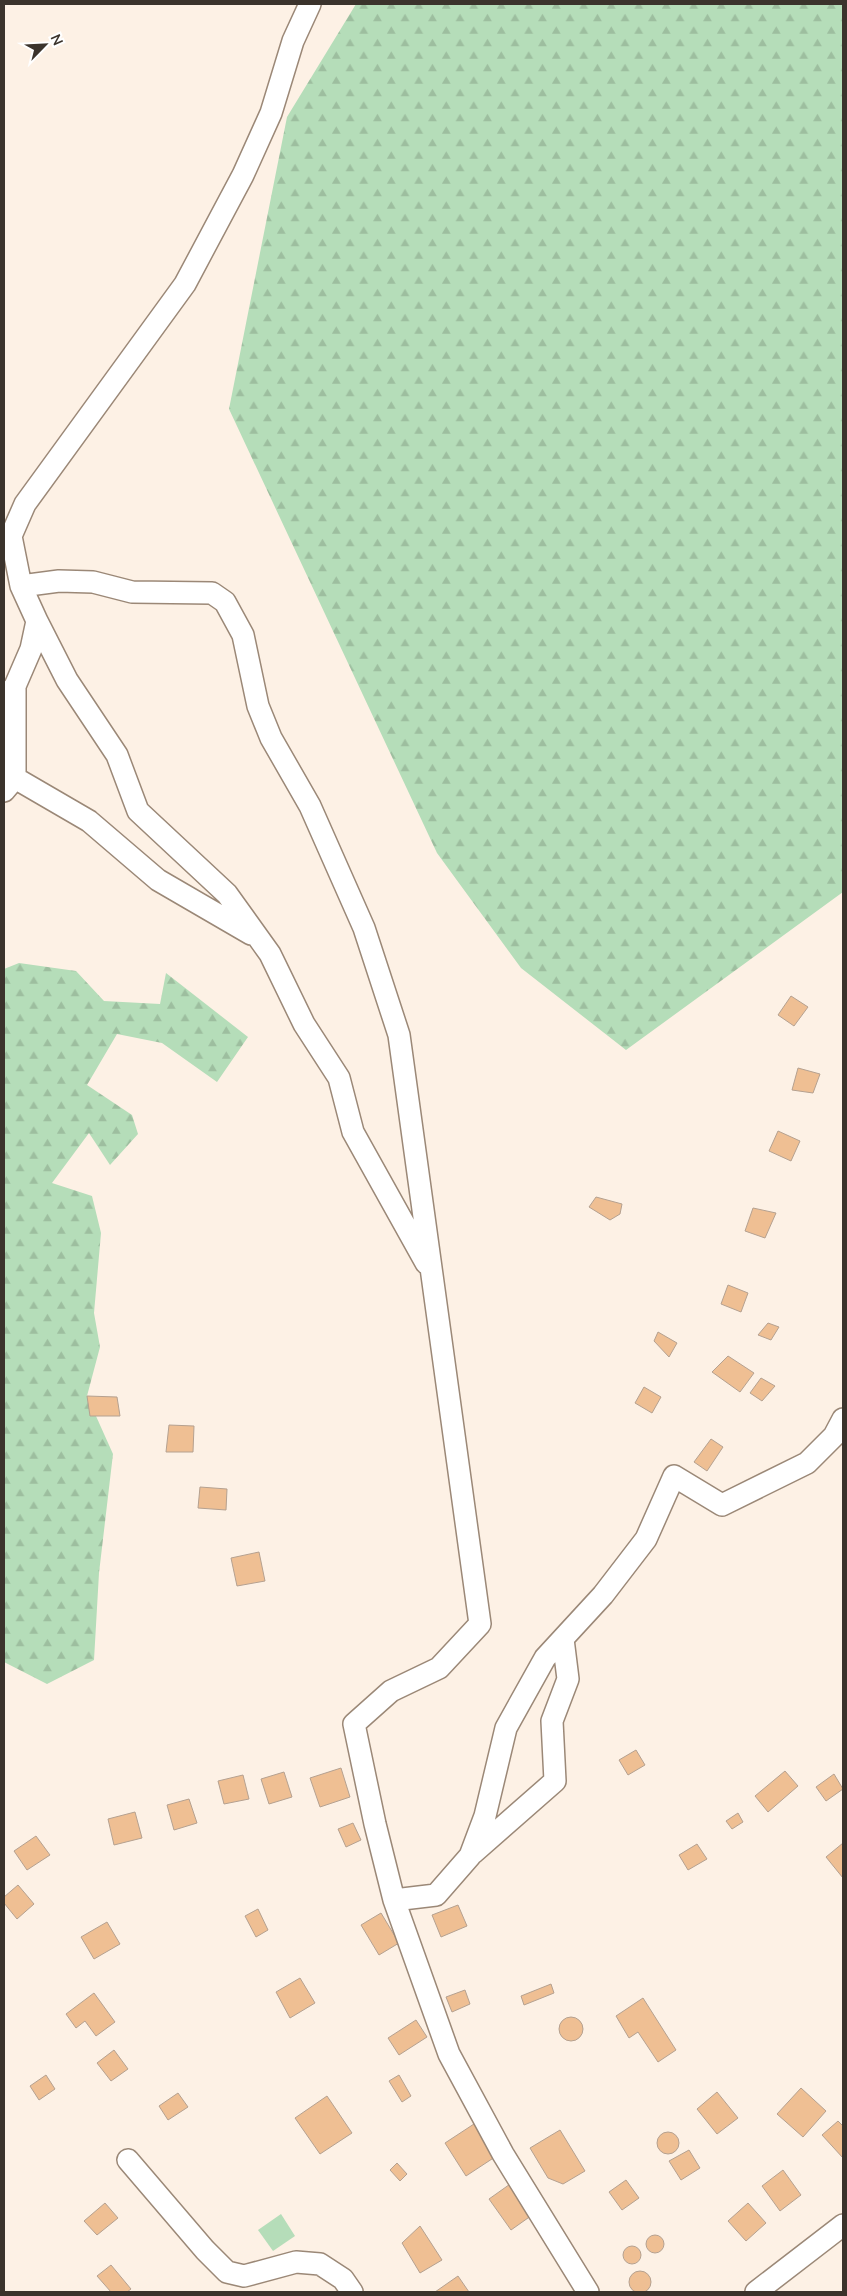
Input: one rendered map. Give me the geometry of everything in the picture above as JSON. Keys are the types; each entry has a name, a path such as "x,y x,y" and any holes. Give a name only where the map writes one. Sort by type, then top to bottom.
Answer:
{"street":[{"path":"310,4 293,42 271,113 243,175 185,284 25,504 7,539 21,586 37,621 67,680 117,755 138,812 227,894 270,954 304,1024 339,1078 353,1132 432,1274"},
{"path":"21,586 59,581 92,582 132,592 212,593 225,602 243,635 258,706 268,730 310,806 364,928 399,1035 480,1624 439,1668 392,1691 354,1724 374,1824 394,1900 449,2054 503,2154 588,2292"},
{"path":"37,621 31,649 10,692 9,785 89,821 158,880 259,939"},
{"path":"470,1856 485,1816 506,1728 545,1658 603,1595 646,1539 674,1476 722,1505 807,1463 834,1436 843,1419"},
{"path":"394,1900 436,1895 470,1856 555,1780 552,1721 568,1679 562,1639"},
{"path":"128,2160 205,2250 227,2272 244,2276 296,2262 320,2264 343,2280 352,2292"},
{"path":"756,2292 843,2225"}],"green space":[{"path":"356,4 843,4 843,892 626,1050 521,968 437,853 229,409 287,117"},
{"path":"19,963 76,971 104,1001 160,1004 166,973 248,1037 217,1082 162,1043 117,1034 87,1085 132,1115 138,1134 110,1165 89,1133 52,1183 92,1196 101,1233 94,1313 100,1347 87,1396 113,1454 99,1573 94,1660 47,1684 4,1662 4,969"},
{"path":"281,2214 295,2236 273,2251 258,2230"}],"building":[{"path":"791,996 808,1007 794,1026 778,1015"},
{"path":"798,1068 820,1074 813,1093 792,1090"},
{"path":"778,1131 800,1141 791,1161 769,1151"},
{"path":"596,1197 622,1204 620,1214 610,1220 589,1207"},
{"path":"753,1208 776,1213 765,1238 745,1231"},
{"path":"728,1285 748,1293 741,1312 721,1304"},
{"path":"768,1323 779,1327 771,1340 758,1335"},
{"path":"658,1332 677,1343 669,1357 654,1341"},
{"path":"728,1356 754,1373 740,1392 712,1372"},
{"path":"761,1378 775,1386 762,1401 750,1393"},
{"path":"644,1387 661,1397 652,1413 635,1403"},
{"path":"87,1396 117,1397 120,1416 90,1416"},
{"path":"169,1425 194,1426 193,1452 166,1452"},
{"path":"711,1439 723,1447 707,1471 694,1462"},
{"path":"200,1487 227,1489 226,1510 198,1508"},
{"path":"259,1552 265,1581 237,1586 231,1558"},
{"path":"636,1750 645,1765 628,1775 619,1760"},
{"path":"341,1768 350,1797 320,1807 310,1778"},
{"path":"785,1771 798,1786 768,1812 755,1796"},
{"path":"284,1772 292,1797 269,1804 261,1779"},
{"path":"834,1774 843,1789 826,1801 816,1787"},
{"path":"243,1775 249,1799 224,1804 218,1781"},
{"path":"189,1799 197,1823 174,1830 167,1805"},
{"path":"135,1812 142,1838 114,1845 108,1819"},
{"path":"738,1813 743,1822 732,1829 726,1821"},
{"path":"353,1823 361,1840 346,1847 338,1829"},
{"path":"36,1836 50,1855 27,1870 14,1851"},
{"path":"843,1843 843,1878 826,1857"},
{"path":"697,1844 707,1859 688,1870 679,1855"},
{"path":"18,1885 34,1904 17,1919 4,1903 4,1897"},
{"path":"458,1905 467,1926 441,1937 432,1915"},
{"path":"258,1909 268,1930 256,1937 245,1916"},
{"path":"381,1913 399,1943 379,1955 361,1925"},
{"path":"107,1922 120,1944 94,1959 81,1937"},
{"path":"300,1978 315,2003 290,2018 276,1992"},
{"path":"551,1984 554,1993 524,2005 521,1996"},
{"path":"465,1990 470,2004 452,2012 446,1997"},
{"path":"94,1993 115,2022 96,2036 85,2021 76,2028 66,2014"},
{"path":"643,1998 676,2050 658,2062 638,2032 629,2038 616,2016"},
{"path":"571,2017 580,2020 583,2029 580,2038 571,2041 562,2038 559,2029 562,2020"},
{"path":"416,2020 427,2037 399,2055 388,2038"},
{"path":"114,2050 128,2069 111,2081 97,2063"},
{"path":"46,2075 55,2089 39,2100 30,2086"},
{"path":"399,2075 411,2096 402,2102 389,2081"},
{"path":"801,2088 826,2111 803,2137 777,2114"},
{"path":"717,2092 738,2118 717,2134 697,2109"},
{"path":"178,2093 188,2107 168,2120 159,2106"},
{"path":"327,2096 352,2133 320,2154 295,2118"},
{"path":"838,2121 843,2126 843,2158 822,2135"},
{"path":"477,2122 498,2155 466,2176 445,2143"},
{"path":"560,2130 585,2171 563,2184 548,2178 530,2148"},
{"path":"668,2132 676,2135 679,2143 676,2151 668,2154 660,2151 657,2143 660,2135"},
{"path":"689,2150 700,2168 681,2180 669,2161"},
{"path":"397,2163 407,2174 400,2181 390,2170"},
{"path":"783,2170 801,2195 780,2211 762,2186"},
{"path":"626,2180 639,2198 622,2210 609,2192"},
{"path":"513,2182 535,2213 511,2230 489,2199"},
{"path":"105,2203 118,2218 97,2235 84,2221"},
{"path":"748,2203 766,2223 746,2241 728,2221"},
{"path":"420,2226 442,2260 420,2273 402,2243"},
{"path":"655,2235 661,2238 664,2244 661,2250 655,2253 649,2250 646,2244 649,2238"},
{"path":"632,2246 638,2249 641,2255 638,2261 632,2264 626,2261 623,2255 626,2249"},
{"path":"111,2265 131,2289 127,2292 111,2292 97,2276"},
{"path":"640,2271 648,2274 651,2282 648,2290 640,2293 632,2290 629,2282 632,2274"},
{"path":"458,2276 469,2292 435,2292"}]}
